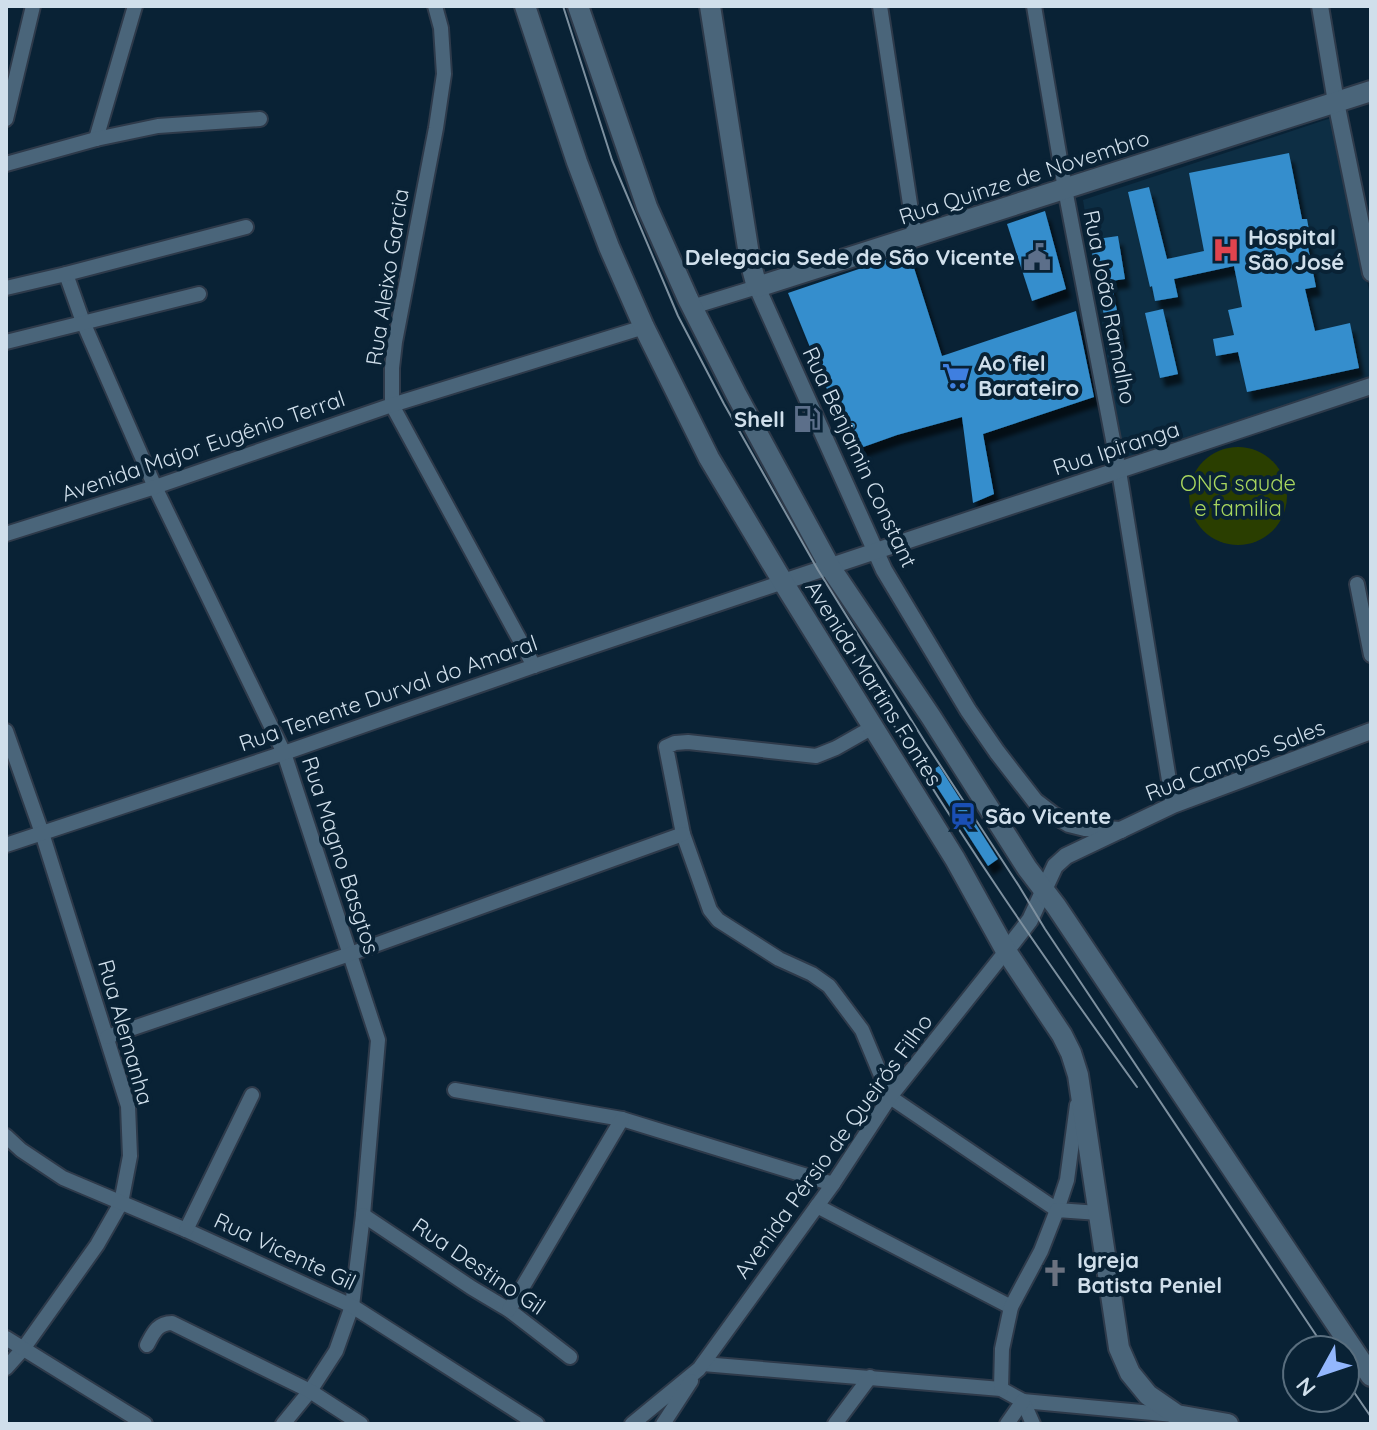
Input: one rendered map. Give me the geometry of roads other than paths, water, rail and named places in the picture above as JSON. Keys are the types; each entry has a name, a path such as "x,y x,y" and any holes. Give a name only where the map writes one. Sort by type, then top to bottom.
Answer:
{"main road":[{"name":"Avenida Martins Fontes","path":"578,6 635,176 692,307 830,567 1027,868 1045,890 1371,1376"},
{"name":"Rua Benjamin Constant","path":"710,6 750,261 757,287"},
{"name":"Avenida Martins Fontes","path":"526,7 592,203 644,327 709,458 955,859 1006,951 1071,1053 1079,1085 1119,1348 1130,1373 1148,1395 1177,1415 1228,1424"},
{"name":"Rua Quinze de Novembro","path":"757,287 1371,91"}],"street":[{"path":"7,112 33,6"},
{"path":"96,139 135,6"},
{"name":"Rua Aleixo Garcia","path":"435,6 441,28 444,74 395,342 392,405 534,666"},
{"path":"880,6 915,237"},
{"name":"Rua João Ramalho","path":"1034,6 1065,189 1119,471 1173,805"},
{"path":"1320,6 1371,273"},
{"path":"6,164 96,139 158,126 260,119"},
{"path":"6,288 246,227"},
{"name":"Rua Magno Basgtos","path":"66,274 83,322 155,487 284,753 378,1040 352,1306 336,1351 310,1391 283,1424"},
{"name":"Rua Quinze de Novembro","path":"692,307 757,287"},
{"name":"Rua Benjamin Constant","path":"757,287 876,552 897,593 968,710 1035,801 1069,824 1121,830"},
{"path":"6,342 199,294"},
{"name":"Avenida Major Eugênio Terral","path":"6,534 155,487 392,405 644,327"},
{"name":"Rua Ipiranga","path":"876,552 1371,386"},
{"path":"783,582 876,552"},
{"name":"Rua Tenente Durval do Amaral","path":"6,845 783,582"},
{"path":"1357,584 1371,655"},
{"path":"873,727 816,756 688,742 666,747 683,834 710,910 718,920 779,959 812,974 829,986 862,1030 890,1097 1057,1210 1099,1213"},
{"name":"Rua Alemanha","path":"6,731 42,833 128,1106 130,1156 121,1203 97,1245 6,1368"},
{"name":"Rua Campos Sales","path":"1006,951 1030,920 1055,866 1066,856 1173,805 1371,731"},
{"path":"107,1037 350,954 683,834"},
{"name":"Avenida Pérsio de Queirós Filho","path":"663,1424 701,1366 833,1184 890,1097 1006,951"},
{"path":"1001,1389 1002,1349 1011,1307 1041,1251 1067,1180 1079,1085"},
{"path":"455,1090 622,1119 833,1184"},
{"path":"186,1230 252,1095"},
{"path":"509,1310 622,1119"},
{"name":"Rua Vicente Gil","path":"6,1136 63,1178 352,1306 537,1424"},
{"path":"817,1206 1011,1307"},
{"name":"Rua Destino Gil","path":"363,1215 509,1310 570,1357"},
{"path":"147,1345 156,1329 164,1323 172,1323 310,1391 361,1424"},
{"path":"6,1338 145,1424"},
{"path":"701,1366 1001,1389 1023,1401 1177,1415"},
{"name":"Avenida Pérsio de Queirós Filho","path":"632,1424 701,1366"},
{"path":"835,1424 870,1377"},
{"path":"1007,1424 1023,1401"},
{"path":"1023,1401 1033,1424"}],"tram line":[{"path":"563,6 612,160 678,316 818,570 1045,929 1315,1334"},
{"path":"828,606 880,702 940,801 1137,1087"},
{"path":"1361,1402 1371,1417"}],"place":[{"name":"Hospital São José","path":"1226,250"},
{"name":"Delegacia Sede de São Vicente","path":"1037,257"},
{"name":"Ao fiel Barateiro","path":"956,376"},
{"name":"Shell","path":"807,419"},
{"name":"São Vicente","path":"963,816"},
{"name":"Igreja Batista Peniel","path":"1055,1273"}],"park label":[{"name":"ONG saude e familia","path":"1238,496"}]}
